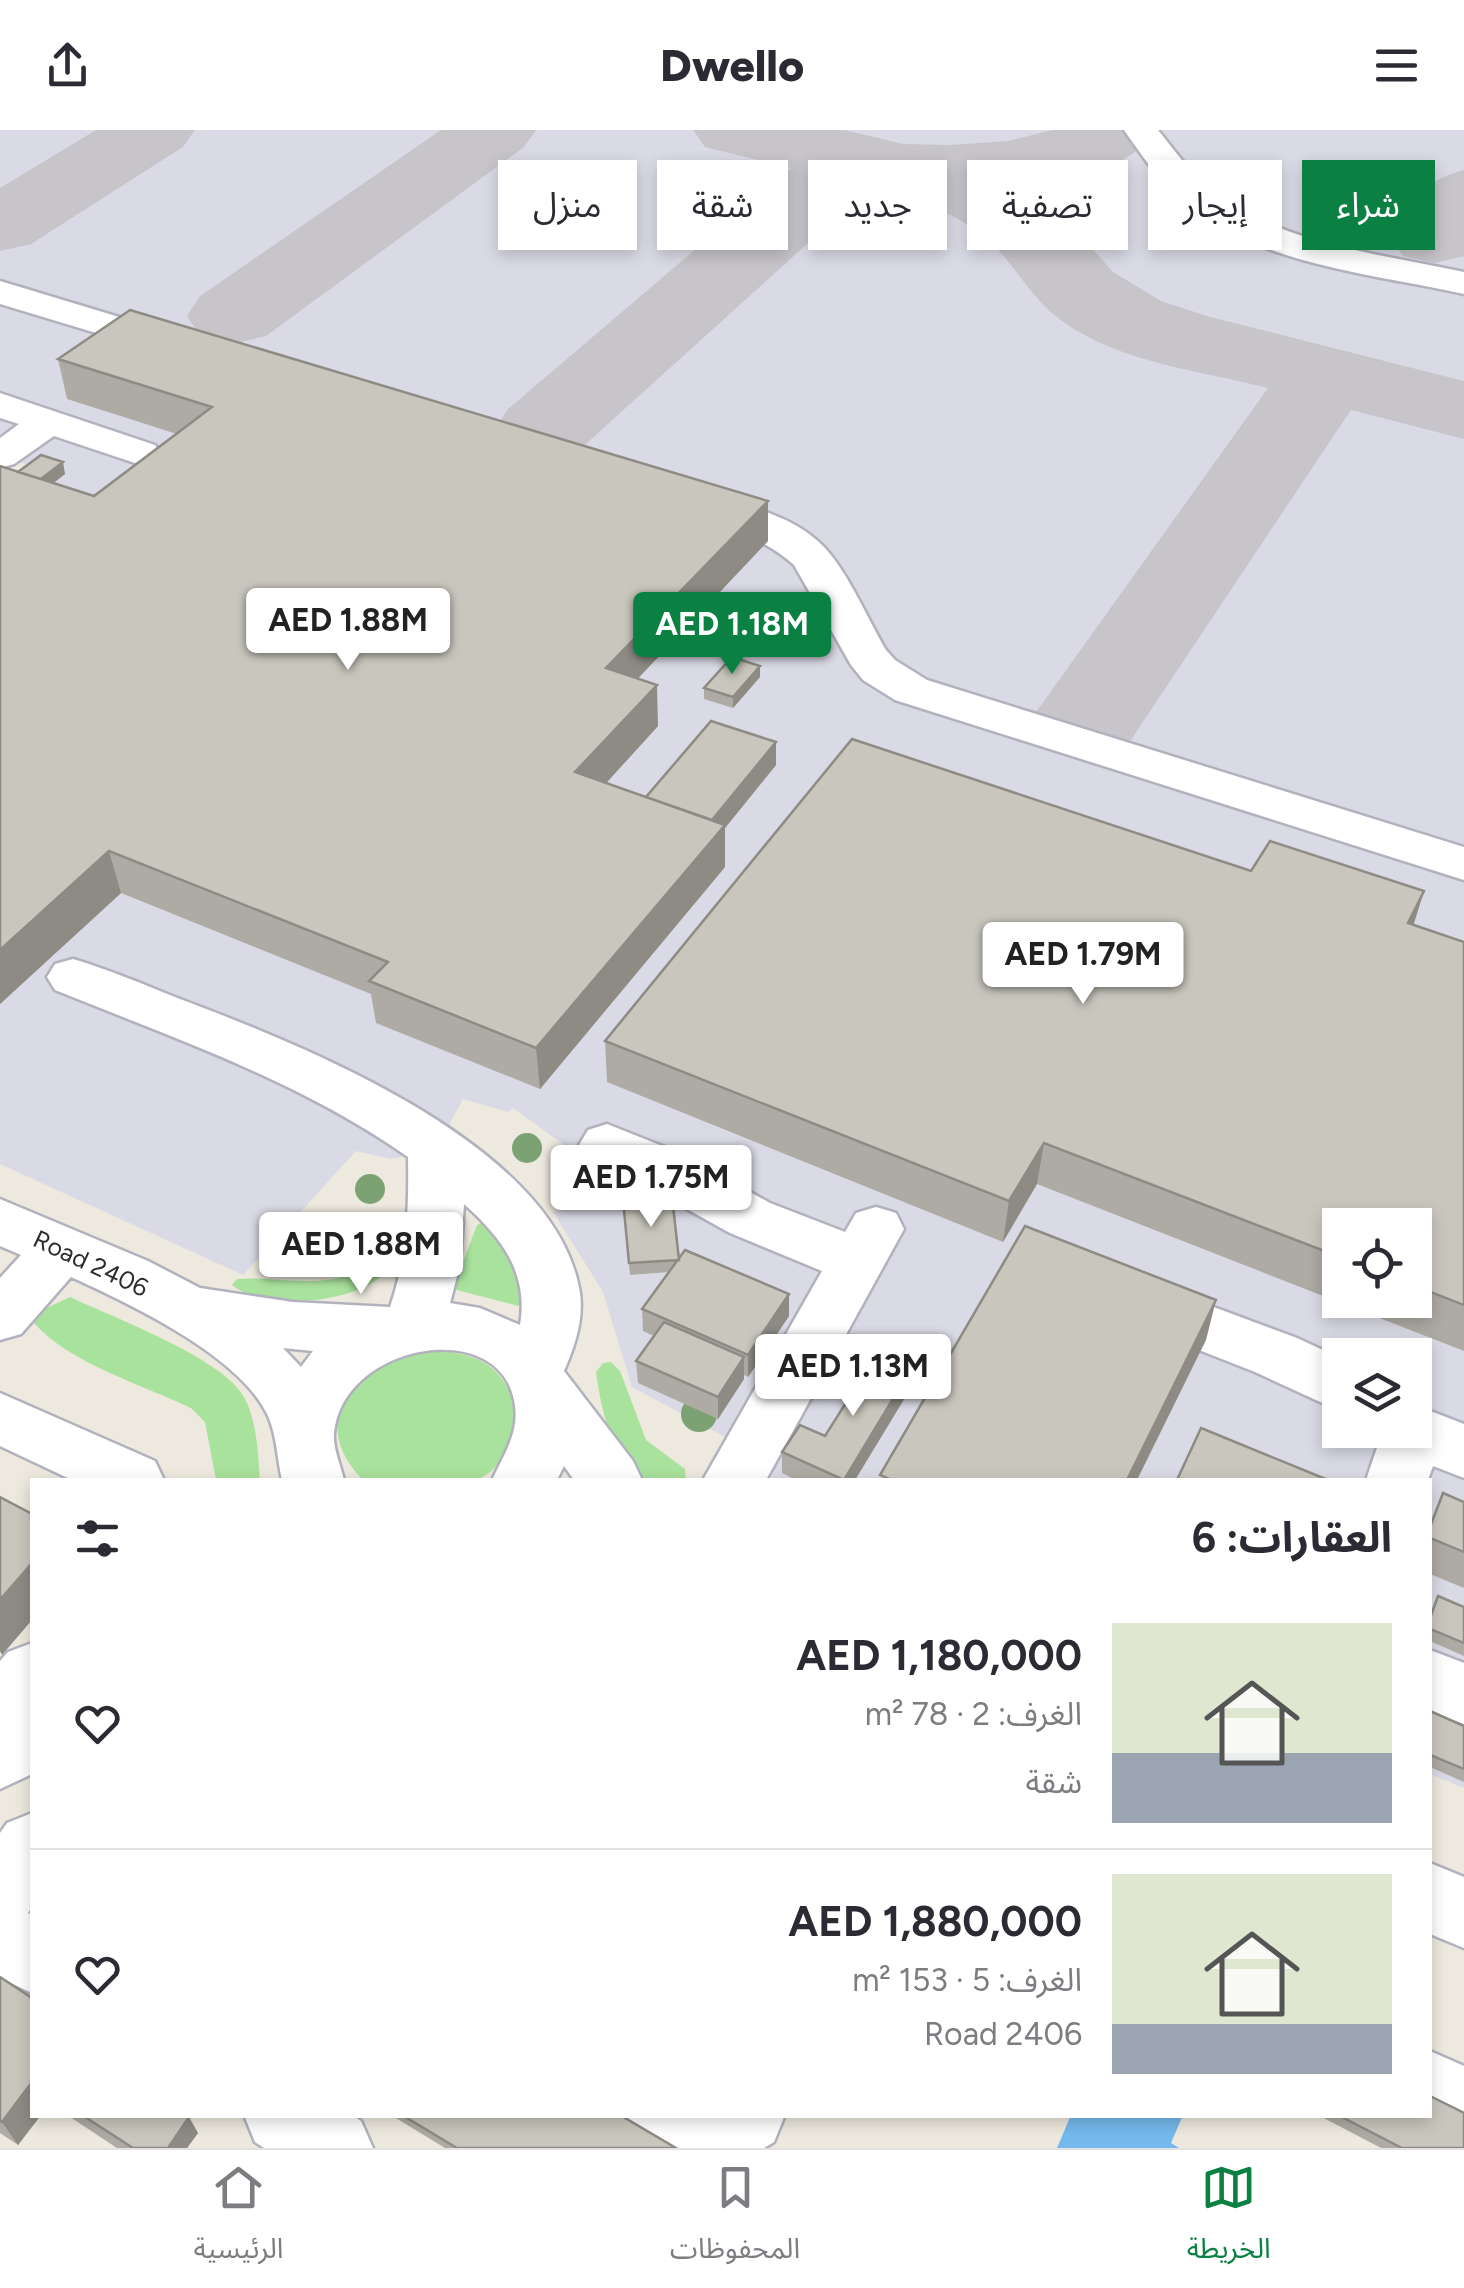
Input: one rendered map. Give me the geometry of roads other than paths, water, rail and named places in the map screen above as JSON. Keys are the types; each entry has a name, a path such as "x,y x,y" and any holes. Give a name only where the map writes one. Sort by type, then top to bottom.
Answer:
{"street":[{"path":"1140,130 1202,200 1242,224 1289,242 1464,284"},
{"path":"0,292 220,360"},
{"path":"0,406 141,453"},
{"path":"0,456 48,422"},
{"path":"660,494 772,529 800,546 812,558 867,656 879,670 911,690 1464,864"},
{"path":"73,977 346,1092 482,1185 508,1212 534,1244 548,1278 552,1316 538,1383 548,1425 538,1461 525,1478"},
{"path":"607,1145 660,1168 750,1218 865,1244 735,1478"},
{"path":"403,1330 420,1310 434,1250 435,1151"},
{"name":"Road 2406","path":"0,1222 182,1305 246,1348 292,1398 307,1452"},
{"path":"0,1317 60,1250"},
{"path":"1105,1290 1276,1355 1322,1377"},
{"name":"Road 2406","path":"182,1305 294,1326 403,1330 447,1326 484,1334 515,1351 609,1478"},
{"name":"Road 2406","path":"307,1452 311,1393 332,1366 362,1345 403,1330"},
{"path":"0,1418 130,1478"},
{"path":"1432,1438 1464,1452"},
{"path":"1398,1478 1409,1448"},
{"path":"0,1708 30,1674"},
{"path":"1432,1681 1464,1694"},
{"path":"0,1757 30,1736"},
{"path":"0,1893 30,1850"},
{"path":"1432,1899 1464,1914"},
{"path":"0,1936 30,1956"},
{"path":"1432,2090 1464,2106"},
{"path":"287,2118 334,2148"}],"water":[{"path":"1070,2118 1182,2118 1171,2143 1179,2148 1057,2148"}]}
